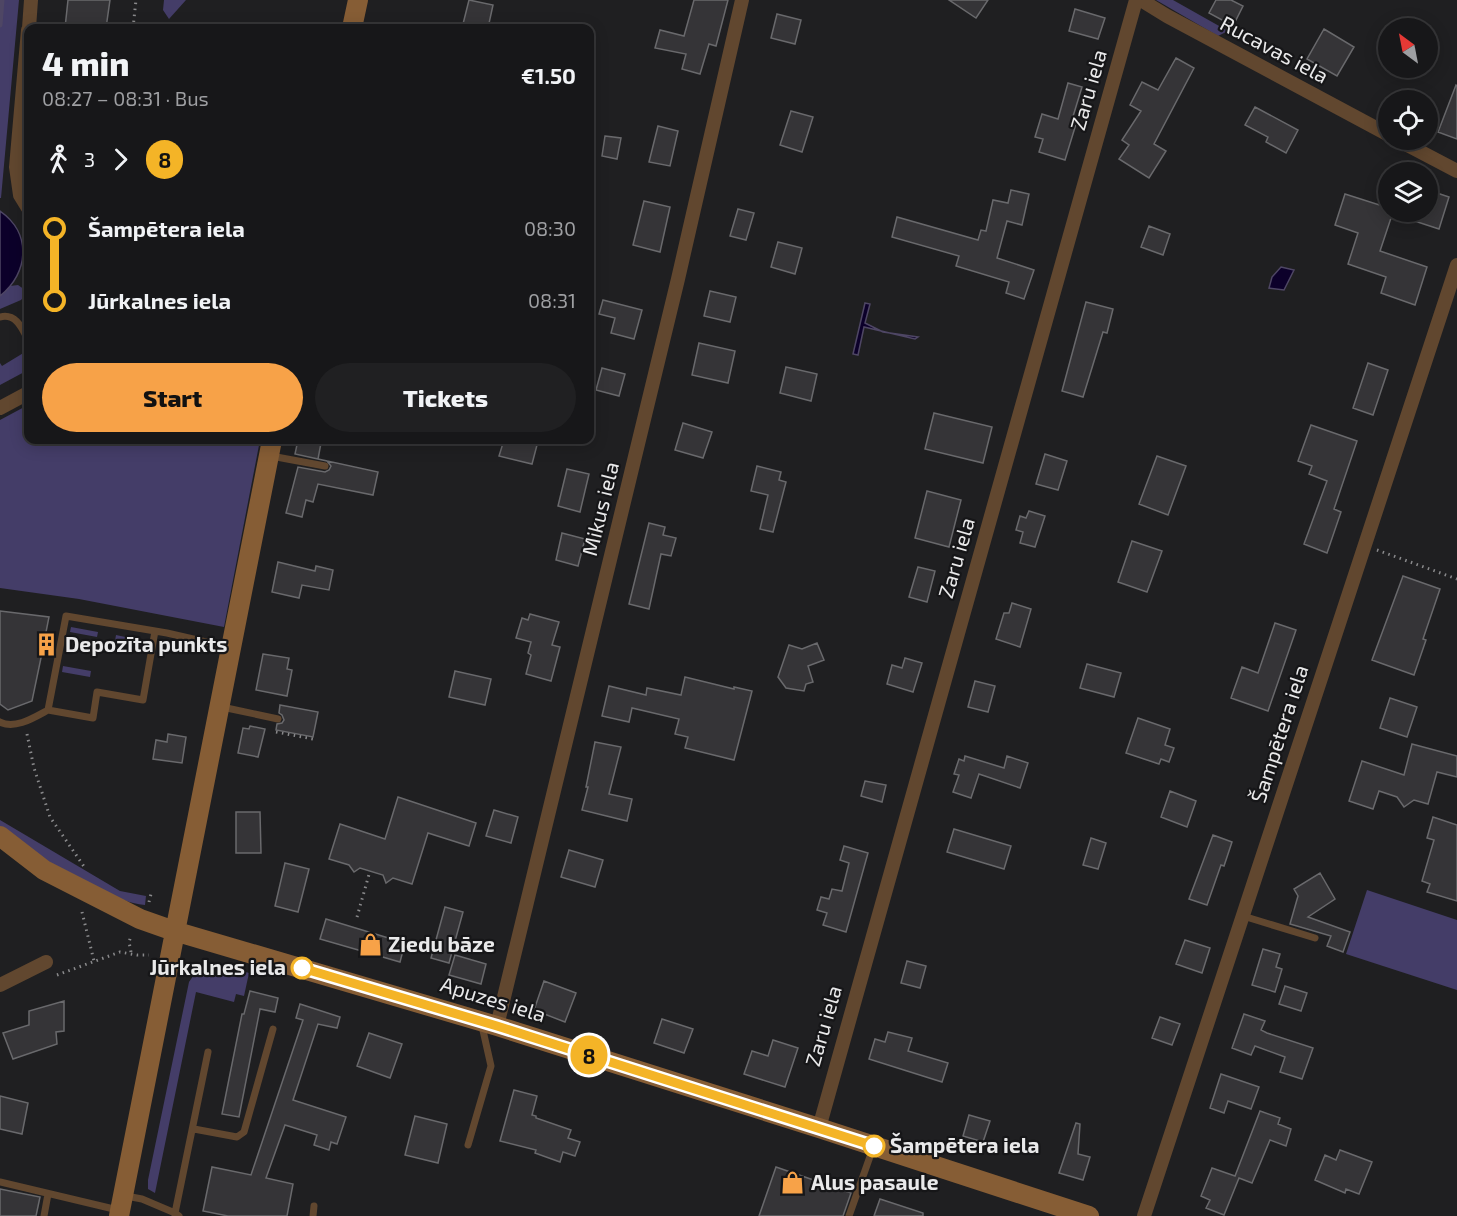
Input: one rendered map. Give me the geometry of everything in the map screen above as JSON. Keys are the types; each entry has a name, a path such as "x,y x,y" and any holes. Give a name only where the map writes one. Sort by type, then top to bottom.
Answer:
{"street":[{"path":"29,24 31,0"},
{"path":"353,24 358,0"},
{"name":"Mikus iela","path":"489,1024 676,289 742,0"},
{"name":"Zaru iela","path":"819,1128 1136,0"},
{"name":"Rucavas iela","path":"1141,0 1378,129"},
{"path":"24,82 16,166 20,195 24,202"},
{"path":"1417,150 1457,171"},
{"name":"Šampētera iela","path":"1144,1216 1457,265"},
{"path":"0,408 24,395"},
{"path":"121,1207 271,448"},
{"name":"Apuzes iela","path":"0,836 44,870 140,919 174,932 489,1024 1089,1216"},
{"path":"0,985 46,962"}],"lane":[{"path":"0,317 11,316 17,320 24,333"},
{"path":"271,448 325,466"},
{"path":"48,710 66,616 155,631 231,648"},
{"path":"0,722 12,726 48,710 93,718 98,692 143,700 155,631"},
{"path":"219,707 278,718"},
{"path":"1243,916 1315,938"},
{"path":"468,1145 491,1066 489,1024"},
{"path":"194,1129 237,1137 244,1132 273,1029"},
{"path":"0,1182 48,1194 121,1207 142,1199 176,1215 208,1052"},
{"path":"849,1216 874,1146"},
{"path":"44,1216 48,1194"},
{"path":"313,1216 314,1206"}],"path":[{"path":"133,24 136,0"},
{"path":"1365,545 1457,579"},
{"path":"27,731 34,768 50,816 85,868"},
{"path":"275,732 313,739"},
{"path":"357,917 370,871"},
{"path":"149,904 151,894"},
{"path":"81,907 94,961"},
{"path":"130,952 131,936"},
{"path":"55,976 120,952 149,955"}],"shaded area":[{"path":"0,0 19,0 1,198 0,198"},
{"path":"164,0 186,0 169,19 163,10"},
{"path":"1156,0 1173,0 1228,31 1218,36"},
{"path":"0,211 18,230 23,253 17,276 0,296"},
{"path":"1281,267 1294,270 1284,290 1269,288 1272,277"},
{"path":"18,285 24,289 24,297 0,309 0,296 10,286"},
{"path":"865,303 870,304 865,323 881,331 864,327 858,355 853,354"},
{"path":"889,333 918,337 915,339"},
{"path":"24,353 24,372 0,385 0,363 2,366"},
{"path":"24,407 24,444 259,444 224,627 79,599 0,588 0,420"},
{"path":"71,627 98,632 97,637 70,632"},
{"path":"116,635 144,641 143,646 115,641"},
{"path":"63,666 91,671 90,677 62,672"},
{"path":"0,820 120,891 146,896 145,905 117,897 62,869 0,828"},
{"path":"1367,890 1457,920 1457,990 1346,954"},
{"path":"219,963 249,973 244,996 236,994 234,1002 196,992 155,1193 148,1189 148,1180 189,982 201,968"}],"building":[{"path":"68,0 110,0 107,24 65,24"},
{"path":"469,0 493,5 489,24 463,24"},
{"path":"694,0 728,0 716,46 709,44 700,74 682,69 686,54 655,48 660,30 684,36"},
{"path":"949,0 988,0 976,18"},
{"path":"1216,0 1231,0 1243,6 1233,26 1209,13"},
{"path":"1075,9 1105,18 1098,39 1069,31"},
{"path":"777,14 801,20 795,44 771,38"},
{"path":"1324,29 1354,47 1337,76 1307,59"},
{"path":"1176,58 1194,68 1154,144 1166,151 1149,178 1119,159 1129,145 1122,140 1141,111 1130,105 1142,82 1158,90"},
{"path":"1068,83 1082,87 1071,123 1076,124 1065,160 1039,152 1043,139 1035,137 1042,114 1058,119"},
{"path":"1456,85 1457,139 1438,132"},
{"path":"1255,107 1298,130 1286,153 1266,142 1268,137 1245,125"},
{"path":"791,111 813,117 802,152 780,145"},
{"path":"658,126 678,131 670,166 649,162"},
{"path":"605,136 621,138 617,159 602,156"},
{"path":"1011,190 1029,194 1022,225 1007,221 997,258 1034,270 1024,299 1006,293 1009,282 956,266 959,256 892,237 897,217 978,240 981,230 986,231 993,200 1008,203"},
{"path":"1438,193 1449,197 1439,229 1418,222 1438,222"},
{"path":"1345,194 1378,204 1378,222 1390,222 1380,251 1427,267 1415,305 1381,293 1386,277 1348,264 1358,233 1335,225"},
{"path":"644,201 670,207 660,252 633,245"},
{"path":"738,209 754,213 746,240 730,236"},
{"path":"1149,226 1170,234 1163,255 1141,247"},
{"path":"778,242 802,248 795,274 771,267"},
{"path":"710,291 736,297 730,322 704,316"},
{"path":"603,300 642,310 634,339 611,333 615,318 599,314"},
{"path":"1086,302 1113,309 1107,333 1103,332 1083,397 1062,391"},
{"path":"699,343 735,351 728,383 692,375"},
{"path":"1368,363 1388,370 1373,415 1353,408"},
{"path":"786,367 817,374 811,401 780,393"},
{"path":"602,368 625,374 619,396 596,390"},
{"path":"934,413 992,427 983,463 925,449"},
{"path":"683,423 712,432 703,458 675,450"},
{"path":"1311,425 1357,441 1334,509 1341,512 1327,553 1304,544 1327,481 1309,474 1312,466 1298,461"},
{"path":"297,444 321,444 318,459 378,472 373,495 318,484 313,502 306,500 302,517 286,513 298,467 325,472 331,466 327,461 295,454"},
{"path":"503,444 537,445 532,464 499,456"},
{"path":"1045,454 1067,461 1058,490 1036,484"},
{"path":"1157,456 1186,466 1168,515 1139,504"},
{"path":"757,466 781,472 779,480 786,482 773,532 760,529 768,495 751,491"},
{"path":"567,469 589,474 580,512 558,506"},
{"path":"927,491 961,500 949,547 915,538"},
{"path":"1029,511 1045,516 1035,547 1020,543 1023,532 1016,530 1020,516 1026,518"},
{"path":"649,523 665,527 663,535 676,538 671,556 661,554 649,609 629,604"},
{"path":"562,533 585,539 578,566 556,560"},
{"path":"1132,541 1162,551 1147,592 1118,582"},
{"path":"278,562 315,571 316,566 333,570 329,590 302,585 299,598 272,592"},
{"path":"918,567 935,571 927,602 909,597"},
{"path":"1403,576 1440,589 1423,639 1426,640 1414,675 1372,660"},
{"path":"1012,603 1031,609 1020,647 996,639 1004,613 1009,613"},
{"path":"0,611 49,617 45,637 53,638 50,655 42,653 32,701 8,710 0,704"},
{"path":"530,614 559,622 552,645 560,647 551,681 526,674 531,655 528,653 531,642 516,638 522,618 528,620"},
{"path":"1275,623 1296,630 1268,711 1231,698 1242,667 1258,673"},
{"path":"817,643 824,660 808,666 813,682 806,684 804,691 786,688 778,677 789,645 802,649"},
{"path":"263,654 289,658 287,669 292,670 287,696 256,690"},
{"path":"905,658 922,663 913,692 887,684 892,665 902,668"},
{"path":"1087,664 1121,673 1114,697 1080,688"},
{"path":"455,671 491,679 485,705 449,697"},
{"path":"685,677 752,691 734,760 685,748 688,737 675,734 679,719 632,708 629,722 602,716 609,686 646,695 647,688 681,695"},
{"path":"975,681 995,686 988,712 968,707"},
{"path":"1390,698 1417,707 1407,737 1380,728"},
{"path":"280,705 318,712 313,737 276,730 277,724 284,720 279,713"},
{"path":"1138,718 1170,729 1165,745 1174,748 1169,762 1161,759 1159,764 1126,753"},
{"path":"250,726 265,729 258,757 238,753 243,728 249,729"},
{"path":"168,734 186,737 182,763 153,759 156,740 167,742"},
{"path":"595,742 621,747 609,794 632,799 627,821 582,810"},
{"path":"1412,744 1457,756 1457,777 1437,772 1428,804 1414,800 1404,807 1397,797 1379,791 1373,809 1349,801 1362,761 1404,775"},
{"path":"965,756 1004,768 1007,756 1028,763 1020,788 979,774 971,798 953,792 959,775 954,774 959,759 964,761"},
{"path":"865,781 886,785 882,802 861,796"},
{"path":"1170,791 1196,801 1187,827 1161,817"},
{"path":"398,797 476,823 469,846 428,833 412,884 393,878 386,883 383,875 360,868 354,872 349,865 329,859 340,824 385,839"},
{"path":"494,810 518,817 511,843 486,836"},
{"path":"236,812 260,812 261,853 236,853"},
{"path":"1433,817 1457,825 1457,901 1427,892 1430,884 1422,881 1434,840 1427,838"},
{"path":"954,829 1011,846 1004,869 947,852"},
{"path":"1213,835 1232,842 1207,905 1189,899"},
{"path":"1091,838 1106,843 1098,869 1083,865"},
{"path":"844,846 868,853 846,932 823,925 827,913 817,910 821,897 829,899 832,889 842,891 849,863 840,860"},
{"path":"569,850 603,860 595,887 561,877"},
{"path":"285,863 309,869 298,912 275,906"},
{"path":"1320,873 1335,899 1308,917 1350,932 1343,952 1327,946 1331,936 1290,924 1298,896 1294,889"},
{"path":"445,907 463,912 449,963 431,958"},
{"path":"326,919 405,943 400,962 320,939"},
{"path":"1185,940 1210,948 1202,973 1176,964"},
{"path":"1263,949 1280,954 1276,967 1282,969 1275,992 1252,985"},
{"path":"455,955 486,964 481,984 449,975"},
{"path":"907,961 926,966 920,988 901,983"},
{"path":"544,981 576,993 565,1022 534,1010"},
{"path":"1285,986 1307,993 1301,1011 1279,1004"},
{"path":"250,991 278,998 275,1012 260,1009 239,1117 222,1114 242,1014 244,1014"},
{"path":"64,1001 64,1031 56,1032 57,1044 13,1059 3,1033 29,1025 29,1011"},
{"path":"300,1004 340,1017 337,1028 318,1024 293,1100 346,1117 337,1144 331,1142 329,1150 314,1145 317,1135 285,1125 266,1178 293,1184 287,1216 228,1216 203,1211 212,1167 251,1175 303,1020 296,1018"},
{"path":"1244,1014 1265,1021 1261,1030 1267,1033 1313,1048 1302,1079 1280,1072 1285,1057 1255,1046 1251,1055 1232,1048"},
{"path":"1160,1017 1180,1024 1172,1045 1152,1038"},
{"path":"662,1019 693,1029 684,1053 654,1043"},
{"path":"888,1032 912,1038 908,1051 948,1063 942,1082 869,1059 875,1039 885,1042"},
{"path":"369,1033 402,1044 390,1078 357,1066"},
{"path":"773,1040 798,1048 785,1087 744,1074 752,1051 768,1056"},
{"path":"1221,1074 1259,1087 1251,1109 1228,1101 1224,1113 1210,1108"},
{"path":"514,1090 537,1096 532,1115 536,1118 571,1130 568,1138 580,1142 575,1156 563,1152 560,1162 535,1153 536,1150 500,1141"},
{"path":"0,1096 28,1103 22,1134 0,1129"},
{"path":"1260,1111 1280,1118 1278,1124 1291,1129 1286,1146 1270,1140 1252,1183 1239,1178 1224,1215 1206,1208 1210,1200 1201,1196 1212,1168 1235,1176"},
{"path":"969,1115 990,1121 983,1142 963,1136"},
{"path":"415,1116 447,1124 438,1163 405,1155"},
{"path":"1076,1123 1080,1124 1078,1154 1090,1157 1083,1180 1059,1173"},
{"path":"1340,1150 1372,1162 1359,1194 1346,1189 1345,1193 1315,1180 1325,1155 1336,1160"},
{"path":"776,1167 851,1193 843,1216 759,1216"},
{"path":"0,1189 40,1197 36,1216 0,1216"},
{"path":"880,1199 923,1213 923,1216 874,1216"}],"waterway":[{"path":"0,25 2,0"}],"bus line":[{"name":"8","path":"302,968 497,1026 874,1146"}],"place":[{"name":"Depozīta punkts","path":"47,645"},
{"name":"Ziedu bāze","path":"370,945"},
{"name":"Jūrkalnes iela","path":"302,968"},
{"name":"Šampētera iela","path":"874,1146"},
{"name":"Alus pasaule","path":"793,1183"}]}
